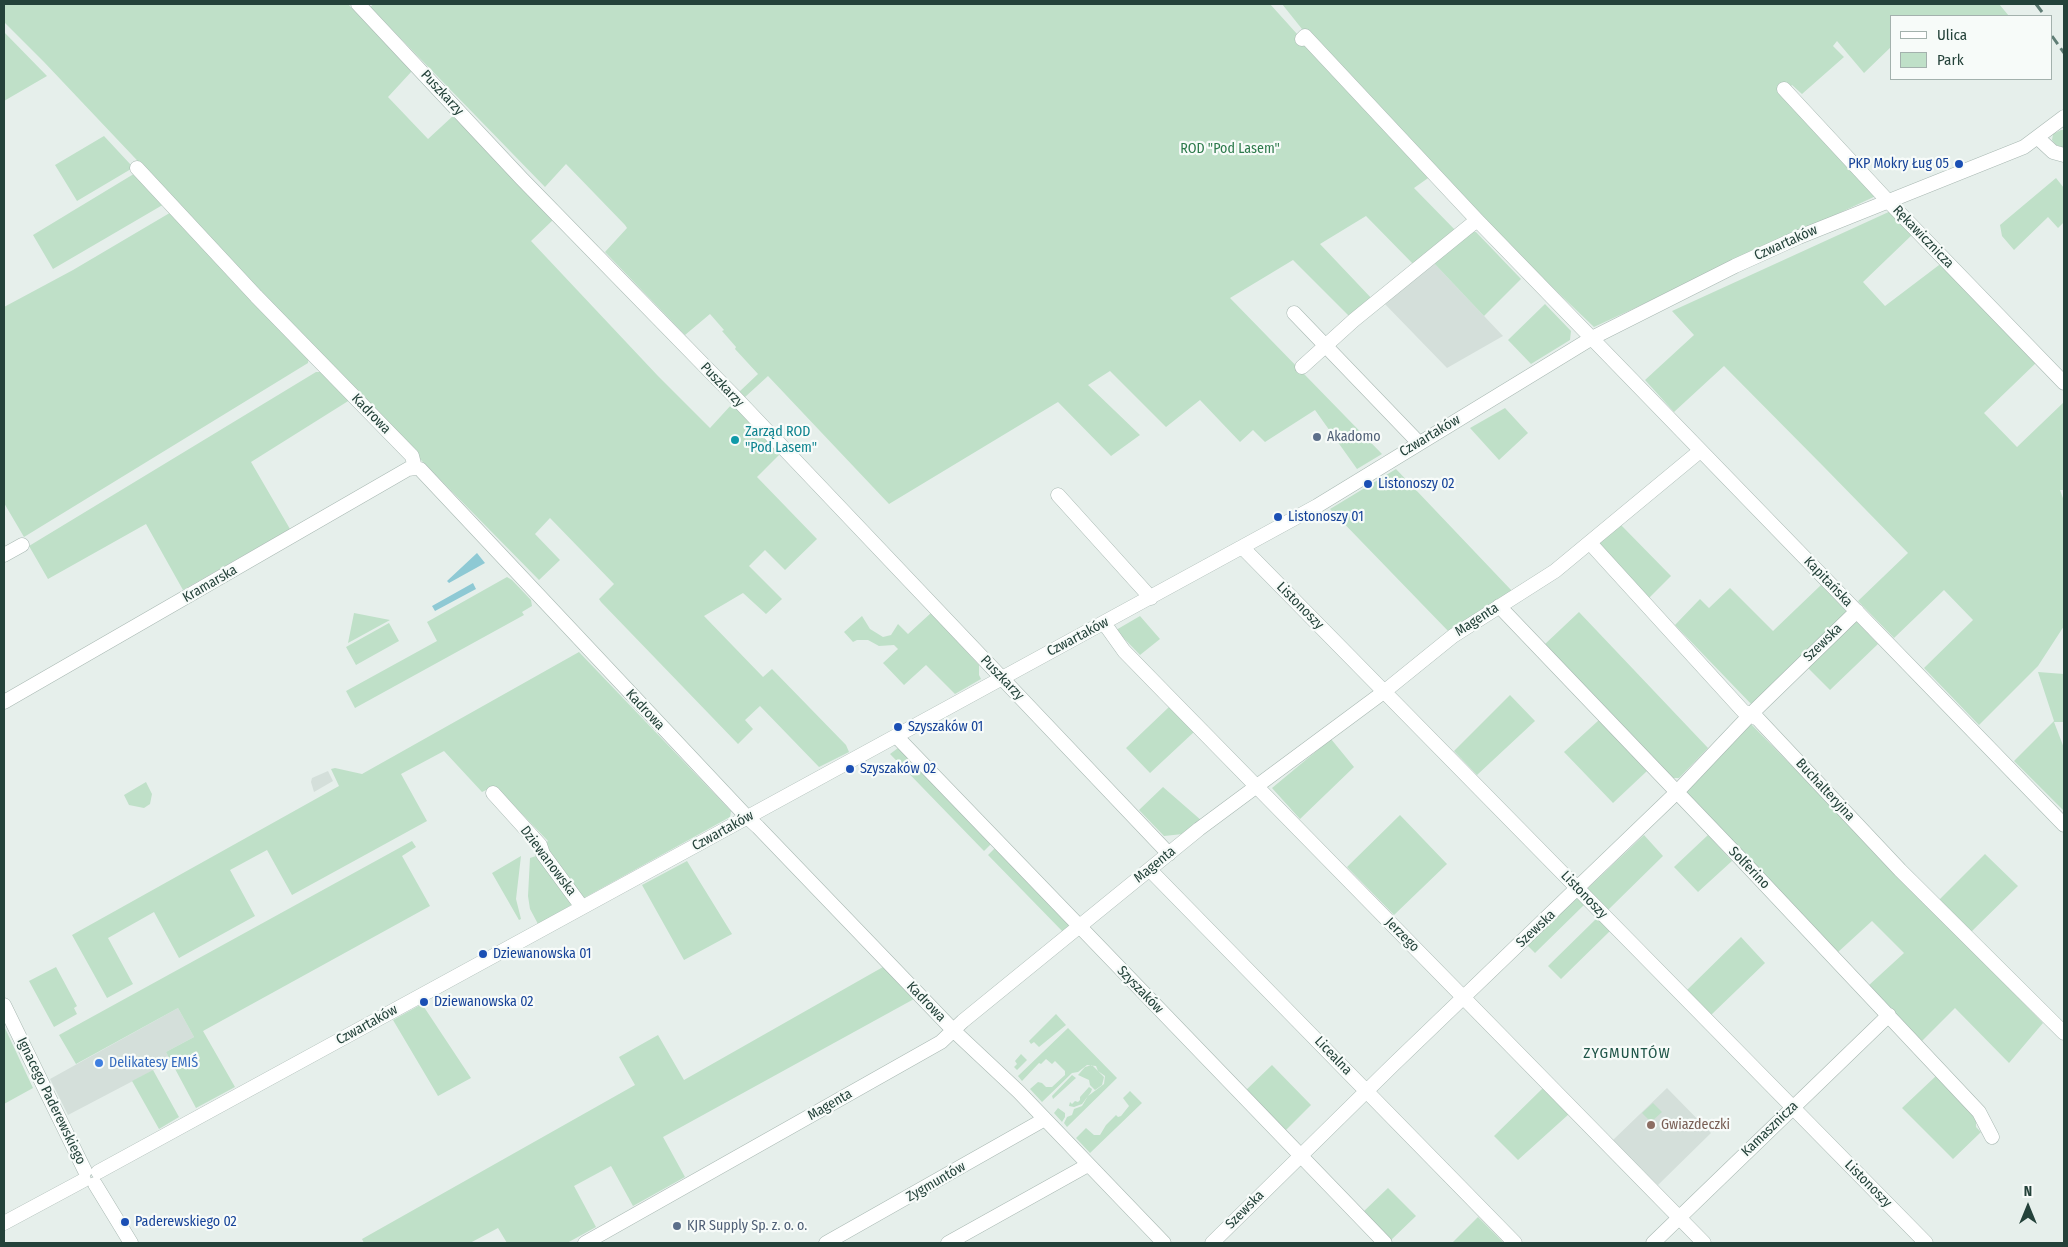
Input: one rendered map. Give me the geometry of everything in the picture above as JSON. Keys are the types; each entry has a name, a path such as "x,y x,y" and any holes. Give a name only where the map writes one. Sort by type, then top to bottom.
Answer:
{"street":[{"name":"Puszkarzy","path":"358,4 522,179 739,402 1169,854"},
{"name":"Kapitańska","path":"1302,39 1305,36 1406,147 2064,825"},
{"name":"Rękawicznicza","path":"1784,89 2064,383"},
{"name":"Czwartaków","path":"4,1223 1317,506 1592,338 1735,266 1799,237 2024,147 2064,117"},
{"path":"2038,138 2053,152 2064,155"},
{"name":"Kadrowa","path":"137,168 256,296 412,456 415,468 425,474 747,818 758,827 954,1031 1019,1092 1164,1243"},
{"path":"1302,367 1325,345 1477,220"},
{"path":"1294,313 1419,443"},
{"name":"Magenta","path":"586,1243 941,1042 963,1021 1219,814 1385,691 1452,636 1555,571 1700,451"},
{"name":"Kramarska","path":"4,702 408,470 415,468"},
{"path":"1058,495 1151,598"},
{"name":"Buchalteryjna","path":"1590,543 1696,661 1744,711 1758,719 1900,870 2064,1033"},
{"path":"4,555 22,545"},
{"name":"Listonoszy","path":"1242,547 1926,1243"},
{"name":"Solferino","path":"1499,606 1889,1015 1979,1112 1992,1137"},
{"name":"Szewska","path":"1212,1243 1366,1091 1676,793 1750,715 1856,611"},
{"name":"Jerzego","path":"1104,623 1124,651 1704,1243"},
{"name":"Szyszaków","path":"896,736 1385,1243"},
{"name":"Dziewanowska","path":"493,793 540,845 543,854 582,907"},
{"name":"Licealna","path":"1150,870 1515,1243"},
{"name":"Ignacego Paderewskiego","path":"4,1005 91,1177 131,1243"},
{"name":"Kamasznicza","path":"1653,1243 1889,1015"},
{"name":"Zygmuntów","path":"826,1243 1045,1119"},
{"path":"948,1243 1088,1165"}],"shaded area":[{"path":"1432,261 1503,336 1447,368 1382,301"},
{"path":"328,771 333,781 314,792 311,782 312,778"},
{"path":"178,1008 194,1037 166,1052 171,1061 68,1115 50,1079"},
{"path":"1667,1088 1711,1133 1658,1185 1613,1140"}],"green space":[{"path":"4,4 348,4 412,71 388,97 428,139 454,115 554,219 531,241 658,376 710,428 732,404 780,454 757,477 817,539 785,570 765,550 749,566 782,599 766,614 743,593 704,616 763,677 772,669 846,745 849,752 819,767 760,706 745,720 753,729 738,744 601,602 599,599 614,584 550,518 535,534 560,560 539,580 417,456 4,22"},
{"name":"ROD \"Pod Lasem\"","path":"374,4 1270,4 1334,75 1431,176 1414,188 1457,232 1415,266 1366,216 1320,244 1374,301 1352,319 1293,260 1230,298 1382,454 1357,469 1315,410 1265,442 1253,430 1240,442 1200,400 1166,427 1110,371 1088,385 1140,435 1111,456 1058,402 889,504 768,376 744,398 739,392 758,374 735,349 736,347 722,331 724,330 710,314 685,335 605,252 627,228 625,225 566,164 545,187 370,7"},
{"path":"1282,4 1999,4 2008,15 1890,15 1890,48 1864,73 1837,41 1833,46 1844,57 1802,94 1792,85 1784,93 1878,195 1594,327 1480,218 1306,34"},
{"path":"4,32 47,76 4,101"},
{"path":"2064,130 2064,148 2056,145 2052,140 2053,134"},
{"path":"104,136 131,165 131,169 77,201 55,165"},
{"path":"137,172 166,203 53,269 33,235"},
{"path":"2056,178 2064,188 2064,222 2058,228 2048,217 2014,250 2002,236 2000,225"},
{"path":"1893,210 1914,233 1863,282 1885,306 1943,262 2038,361 1984,413 2017,447 2064,402 2064,490 2060,490 2064,501 2064,626 2038,666 1979,725 1924,668 1973,620 1944,590 1894,638 1858,601 1908,553 1724,366 1674,412 1645,380 1694,335 1672,311"},
{"path":"173,211 309,354 308,363 24,537 4,503 4,307 73,270"},
{"path":"1467,232 1476,232 1521,279 1484,316 1432,261"},
{"path":"1545,304 1571,331 1570,340 1531,364 1508,340"},
{"path":"316,372 327,372 353,398 251,462 290,529 183,590 146,524 48,579 29,546"},
{"path":"1505,408 1528,433 1499,460 1470,428"},
{"path":"1396,469 1512,591 1450,633 1330,509"},
{"path":"1621,525 1671,576 1649,598 1599,543"},
{"path":"507,577 531,600 532,606 522,612 524,615 355,708 346,691 437,641 427,622"},
{"path":"1821,585 1847,612 1753,706 1675,625 1700,599 1709,608 1730,588 1773,631"},
{"path":"1579,612 1708,748 1679,778 1670,778 1544,645"},
{"path":"354,613 390,620 348,643"},
{"path":"931,613 979,665 981,679 955,694 926,665 904,685 883,663 898,649 894,645 879,646 868,640 853,642 844,632 862,616 870,629 883,637 891,635 898,624 908,634"},
{"path":"1140,616 1160,639 1140,655 1116,630"},
{"path":"1855,620 1878,644 1830,690 1807,667"},
{"path":"389,623 399,641 356,665 346,647"},
{"path":"579,652 731,811 730,817 582,899 543,845 548,841 495,786 482,792 444,751 401,774 427,821 292,895 267,850 230,870 255,916 179,958 154,912 108,938 133,984 107,998 72,935 339,786 331,769 335,768 362,774"},
{"path":"2038,672 2064,674 2064,722 2054,722 2064,748 2064,811 2014,761 2054,721"},
{"path":"1510,695 1535,721 1477,775 1454,751"},
{"path":"1169,707 1194,732 1150,773 1126,748"},
{"path":"1599,720 1647,771 1613,803 1564,752"},
{"path":"1749,722 2043,1023 2009,1063 1955,1008 1922,1041 1868,986 1904,953 1872,921 1837,953 1684,791"},
{"path":"1331,739 1354,767 1300,819 1272,788"},
{"path":"898,748 991,844 984,851 890,754"},
{"path":"146,782 152,794 150,804 144,808 129,805 124,795"},
{"path":"1163,787 1202,821 1183,834 1164,836 1139,810"},
{"path":"1400,815 1447,864 1394,915 1347,867"},
{"path":"1644,835 1663,856 1608,910 1587,889"},
{"path":"1708,835 1732,861 1698,892 1674,867"},
{"path":"412,841 416,847 402,856 430,906 203,1031 235,1087 196,1108 166,1052 194,1037 178,1008 76,1064 59,1035"},
{"path":"995,848 1071,927 1064,933 988,855"},
{"path":"1985,854 2018,886 1970,933 1939,900"},
{"path":"539,855 575,903 538,924 530,909 528,896 530,858"},
{"path":"521,856 516,899 521,919 519,920 492,873"},
{"path":"687,861 732,934 684,960 642,885"},
{"path":"1573,899 1578,899 1584,905 1535,953 1527,945"},
{"path":"1597,918 1610,931 1561,979 1548,966"},
{"path":"1741,937 1765,963 1711,1015 1687,990"},
{"path":"56,967 77,1006 74,1008 77,1014 54,1027 29,981"},
{"path":"883,967 914,999 663,1137 685,1177 633,1206 611,1166 574,1186 596,1227 567,1243 507,1243 498,1228 470,1243 364,1243 362,1239 635,1085 619,1057 658,1035 684,1080"},
{"path":"422,1004 471,1078 438,1096 393,1020"},
{"path":"1056,1014 1066,1025 1039,1047 1034,1042 1031,1044 1029,1041"},
{"path":"4,1026 33,1088 4,1104"},
{"path":"1068,1028 1117,1078 1067,1127 1064,1123 1067,1117 1072,1115 1074,1109 1082,1106 1088,1096 1104,1084 1105,1076 1098,1071 1096,1066 1087,1065 1078,1072 1072,1073 1042,1102 1030,1089 1038,1082 1046,1087 1052,1087 1065,1075 1065,1071 1055,1061 1052,1064 1046,1059 1041,1064 1039,1063 1022,1081 1018,1076"},
{"path":"1021,1054 1027,1060 1017,1070 1014,1067 1017,1064 1015,1061"},
{"path":"1092,1065 1104,1077 1102,1085 1095,1090 1090,1085 1089,1080 1078,1075 1085,1067"},
{"path":"1272,1065 1311,1105 1284,1132 1245,1091"},
{"path":"153,1070 179,1117 159,1129 132,1081"},
{"path":"1072,1075 1076,1078 1053,1099 1052,1096"},
{"path":"1937,1075 1976,1117 1976,1127 1981,1132 1953,1159 1902,1108"},
{"path":"1089,1087 1092,1089 1091,1092 1082,1104 1074,1107 1069,1106 1070,1102 1072,1104 1075,1101 1078,1102"},
{"path":"1543,1088 1569,1114 1518,1160 1494,1136"},
{"path":"1130,1091 1142,1103 1090,1153 1076,1138 1086,1128 1094,1135 1100,1135 1106,1125 1116,1115 1118,1117 1121,1116 1129,1106 1123,1098"},
{"path":"1653,1103 1662,1112 1651,1122 1642,1113"},
{"path":"1058,1108 1065,1113 1062,1122 1054,1113"},
{"path":"1388,1188 1416,1216 1391,1240 1363,1212"},
{"path":"1478,1217 1504,1243 1452,1243"}],"water":[{"path":"477,553 485,563 449,583 447,581"},
{"path":"473,583 476,589 435,611 432,606"}],"railway":[{"path":"2036,4 2044,15"},
{"path":"2053,37 2064,53"}],"place":[{"name":"PKP Mokry Ług 05","path":"1959,164"},
{"name":"Akadomo","path":"1317,437"},
{"name":"Zarząd ROD \"Pod Lasem\"","path":"735,440"},
{"name":"Listonoszy 02","path":"1368,484"},
{"name":"Listonoszy 01","path":"1278,517"},
{"name":"Szyszaków 01","path":"898,727"},
{"name":"Szyszaków 02","path":"850,769"},
{"name":"Dziewanowska 01","path":"483,954"},
{"name":"Dziewanowska 02","path":"424,1002"},
{"name":"Delikatesy EMIŚ","path":"99,1063"},
{"name":"Gwiazdeczki","path":"1651,1125"},
{"name":"Paderewskiego 02","path":"125,1222"},
{"name":"KJR Supply Sp. z. o. o.","path":"677,1226"}],"district":[{"name":"ZYGMUNTÓW","path":"1627,1054"}]}
